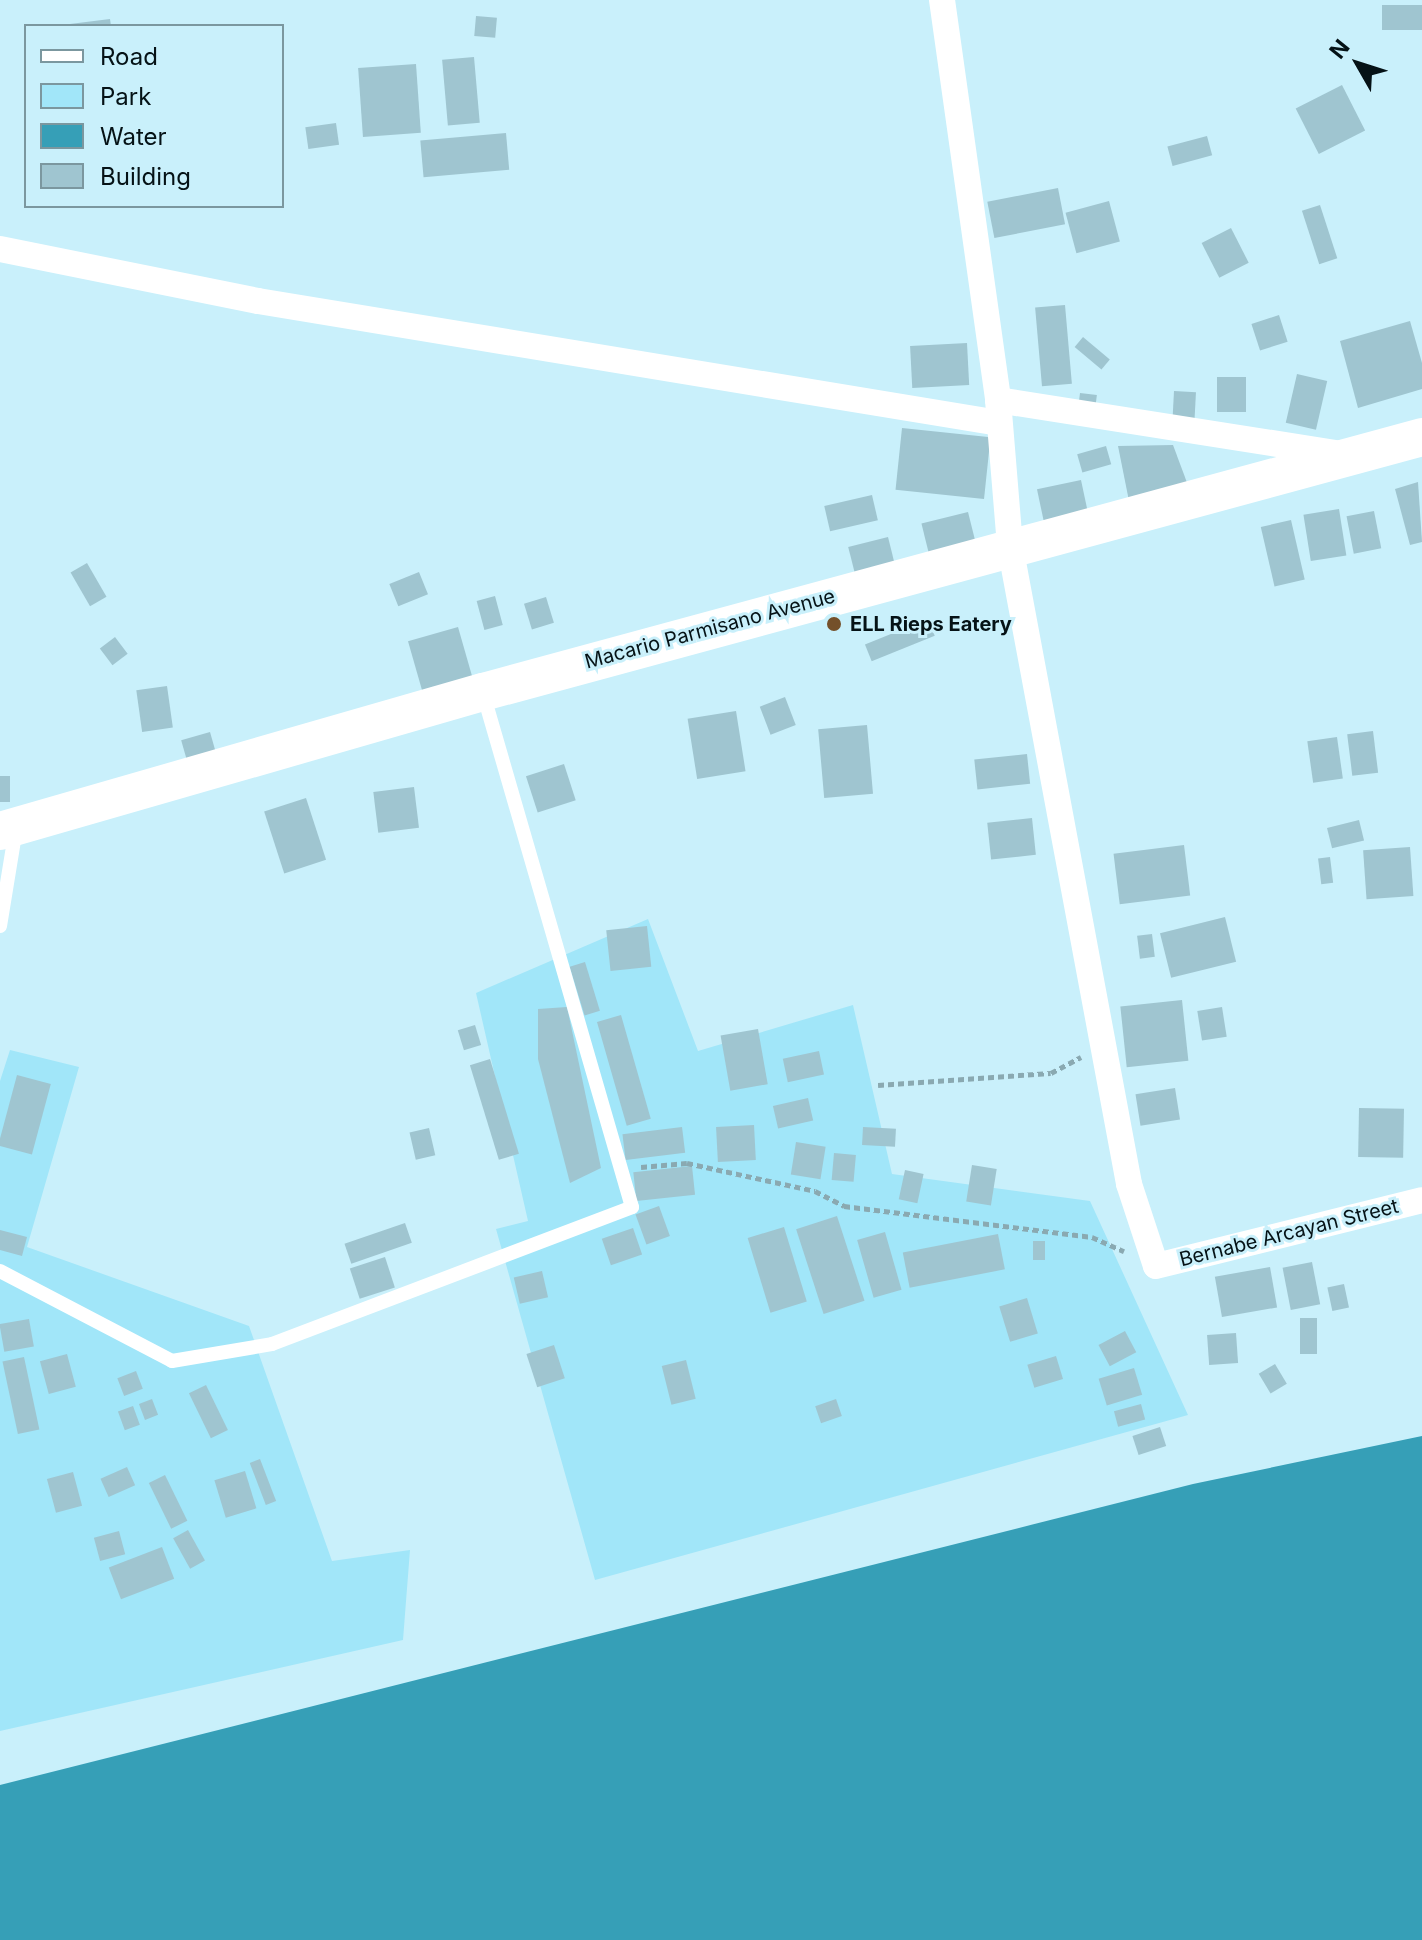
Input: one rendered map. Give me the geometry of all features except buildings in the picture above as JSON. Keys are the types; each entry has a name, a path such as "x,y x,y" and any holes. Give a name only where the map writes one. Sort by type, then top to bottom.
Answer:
{"street":[{"path":"942,0 999,412 1010,546 1107,1044 1129,1184 1156,1266"},
{"path":"0,249 274,303 999,412 1349,455"},
{"name":"Macario Parmisano Avenue","path":"8,829 483,692 1010,546 1422,437"},
{"name":"Bernabe Arcayan Street","path":"1156,1266 1422,1200"}],"lane":[{"path":"0,1271 172,1361 272,1344 632,1207 483,692"},
{"path":"0,926 8,829"}],"path":[{"path":"878,1085 1051,1073 1107,1044"},
{"path":"620,1169 687,1163 815,1191 844,1206 1092,1237 1156,1266"}],"green space":[{"path":"648,919 698,1051 853,1005 892,1174 1090,1201 1188,1415 595,1580 496,1229 528,1221 476,993"},
{"path":"10,1050 79,1067 27,1247 249,1326 332,1561 410,1550 403,1640 0,1731 0,1081"}],"water":[{"path":"1422,1436 1422,1940 0,1940 0,1785 1193,1484"}],"place":[{"name":"ELL Rieps Eatery","path":"834,624"}]}
